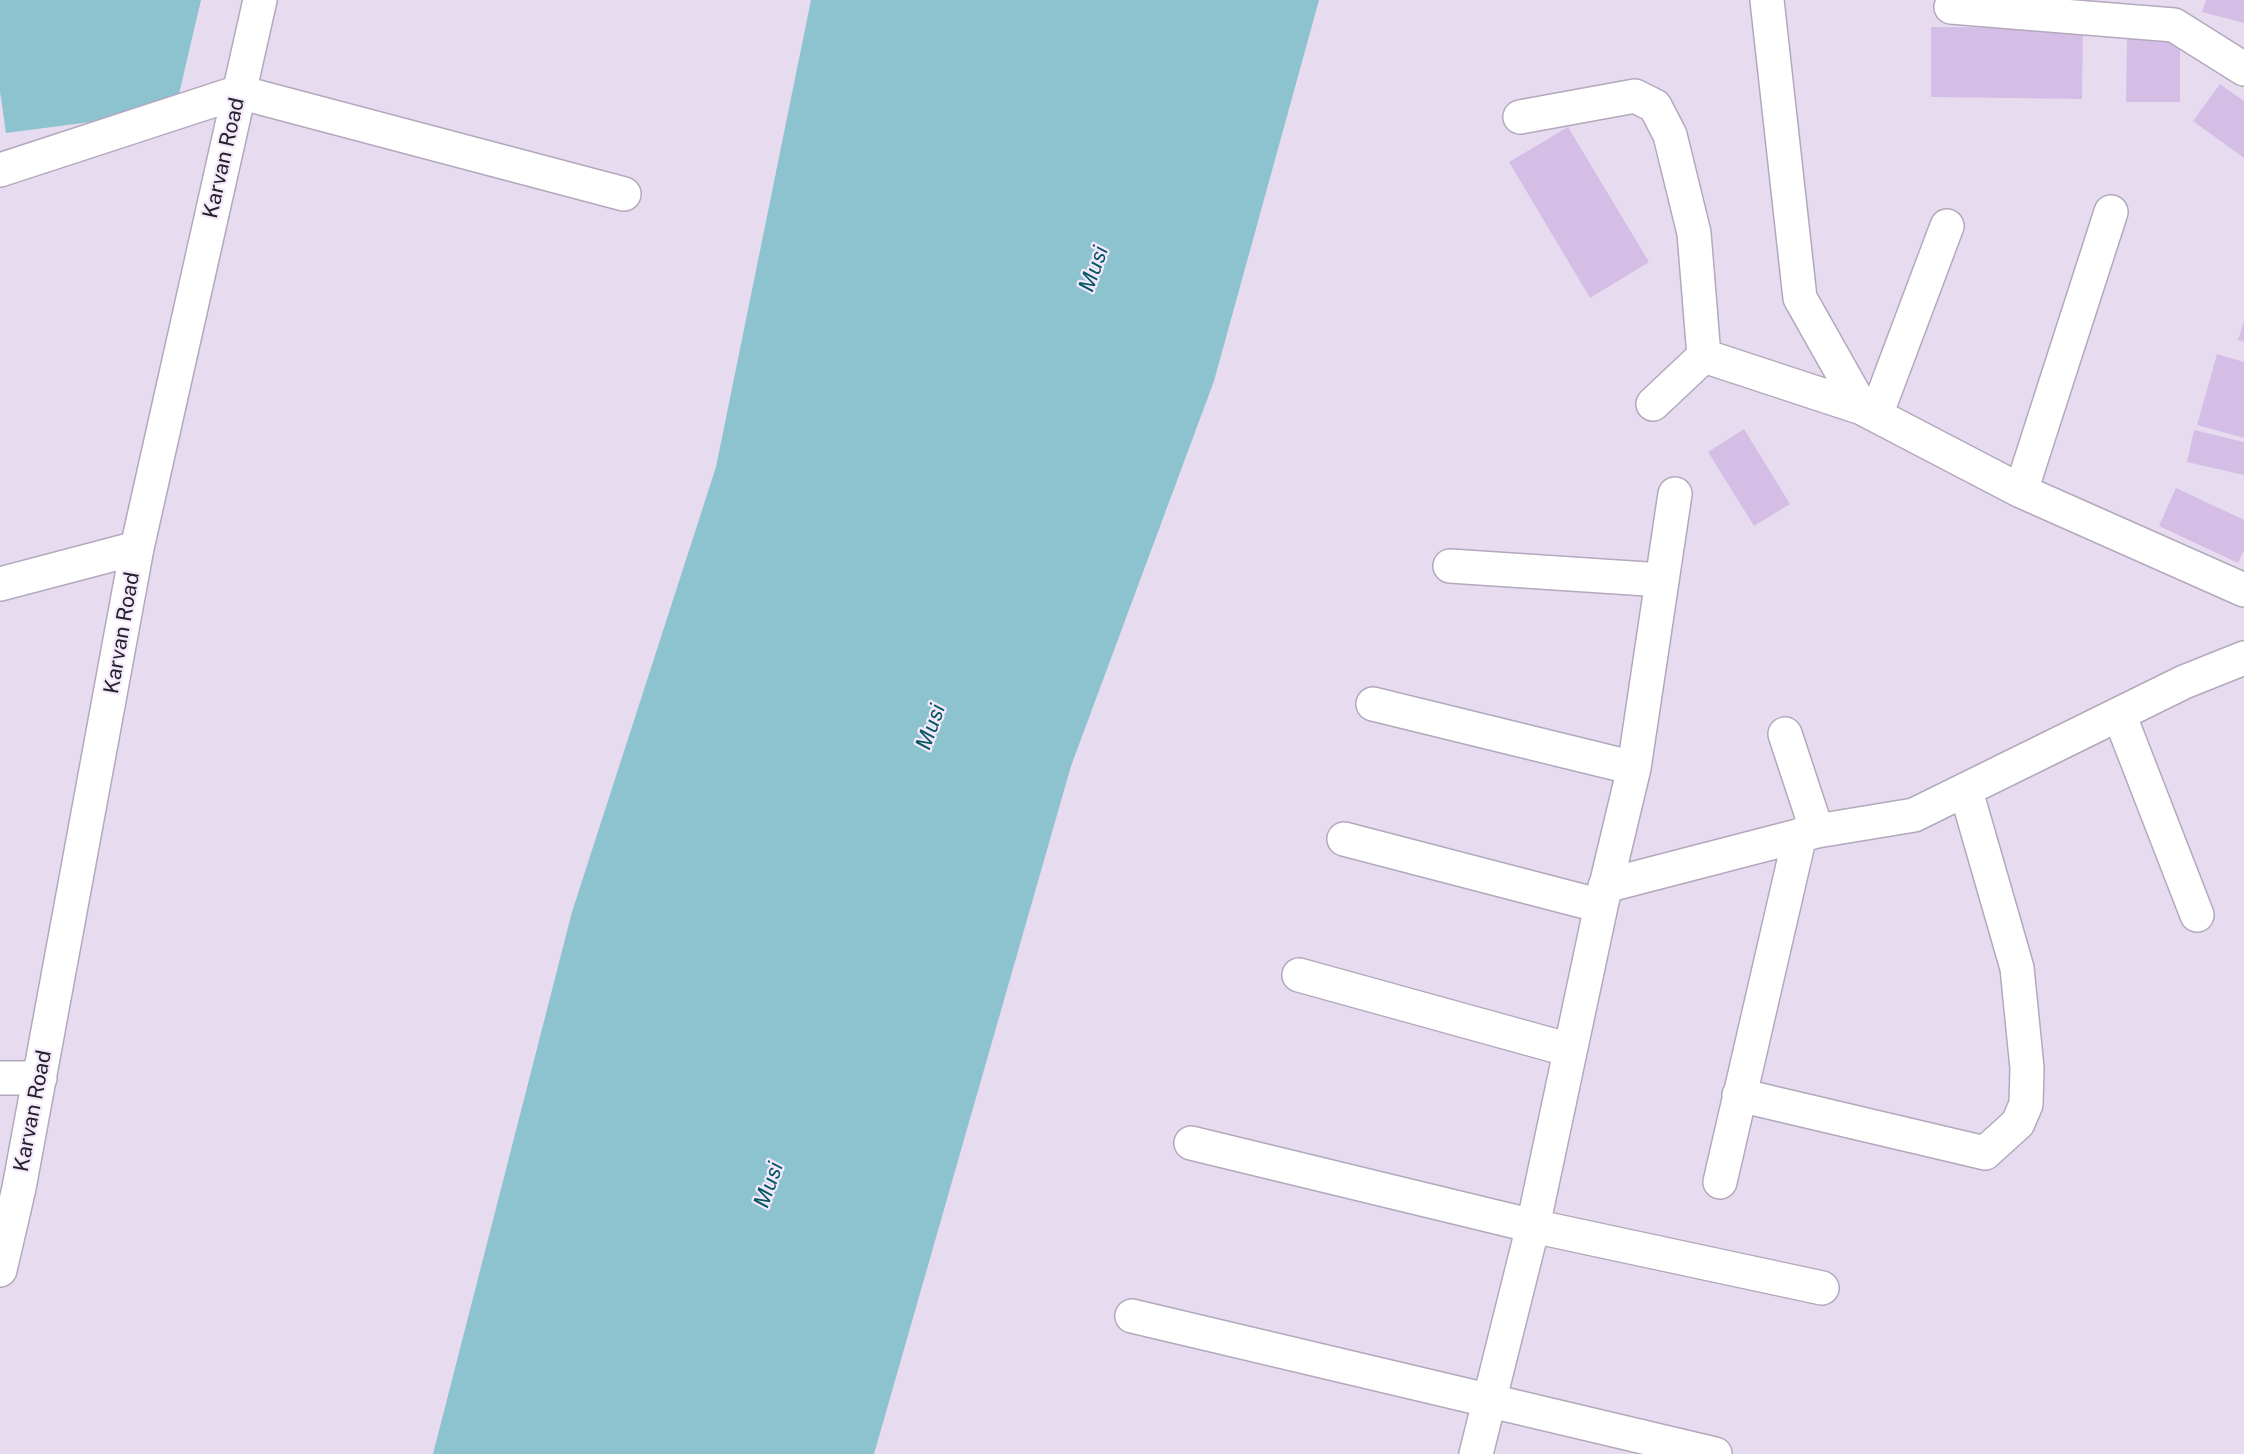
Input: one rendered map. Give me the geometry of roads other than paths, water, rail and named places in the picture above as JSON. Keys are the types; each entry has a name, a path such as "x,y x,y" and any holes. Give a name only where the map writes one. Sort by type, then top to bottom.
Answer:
{"street":[{"name":"Karvan Road","path":"0,1270 10,1189 40,1078 137,548 260,0"},
{"path":"1767,0 1800,298 1869,411"},
{"path":"1951,7 2174,25 2244,69"},
{"path":"0,170 239,92 624,194"},
{"path":"1520,117 1635,96 1655,106 1670,135 1694,233 1704,356"},
{"path":"2021,491 2111,212"},
{"path":"1869,411 1947,226"},
{"path":"1704,356 1869,411 2021,491 2244,590"},
{"path":"1653,404 1704,356"},
{"path":"1476,1454 1533,1226 1603,896 1634,768 1675,494"},
{"path":"0,584 137,548"},
{"path":"1450,566 1662,580"},
{"path":"1344,839 1603,896 1808,833 1914,814 1966,791 2184,682 2244,658"},
{"path":"1373,704 1634,768"},
{"path":"2119,714 2197,915"},
{"path":"1720,1182 1739,1095 1808,833 1785,734"},
{"path":"1739,1095 1985,1152 2018,1123 2026,1104 2027,1068 2017,968 1966,791"},
{"path":"1299,975 1570,1050"},
{"path":"0,1078 40,1078"},
{"path":"1191,1143 1533,1226 1822,1288"},
{"path":"1132,1316 1715,1454"}],"water":[{"path":"0,0 201,0 175,111 6,133 0,91"},
{"name":"Musi","path":"811,0 1319,0 1214,381 1071,766 874,1454 433,1454 572,912 716,467"}]}
